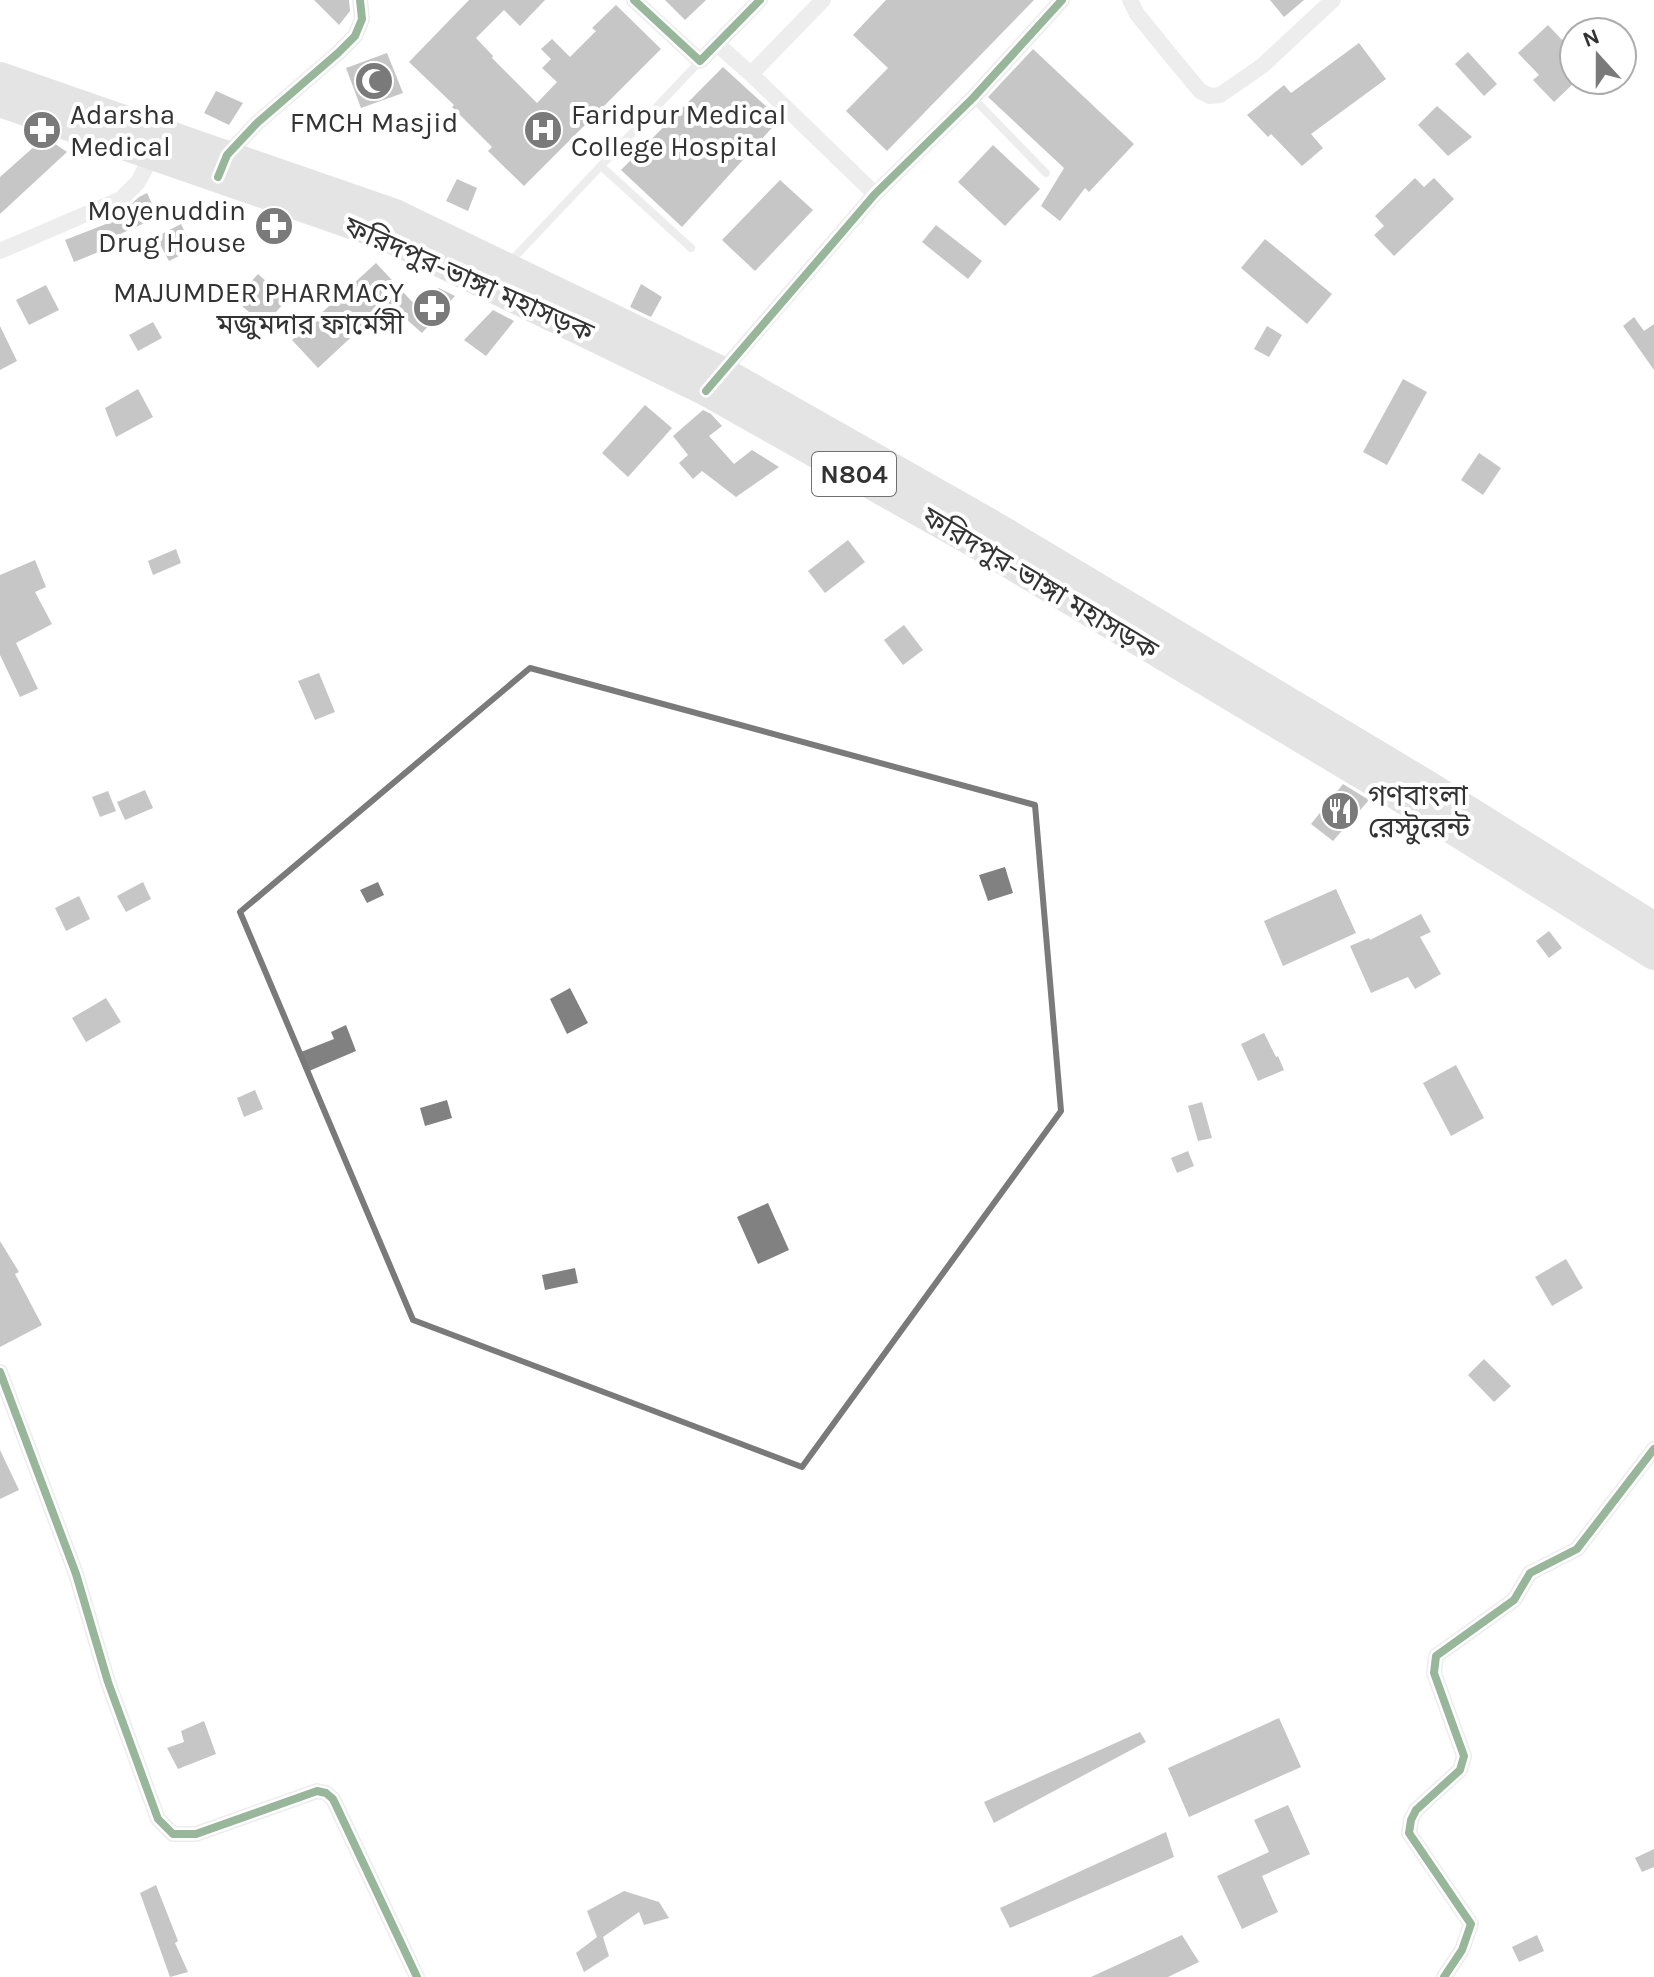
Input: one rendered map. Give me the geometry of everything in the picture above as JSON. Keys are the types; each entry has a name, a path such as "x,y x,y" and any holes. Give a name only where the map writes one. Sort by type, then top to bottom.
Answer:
{"highway":[{"name":"ফরিদপুর-ভাঙ্গা মহাসড়ক","path":"0,77 222,166"},
{"name":"ফরিদপুর-ভাঙ্গা মহাসড়ক","path":"0,102 153,154 222,166 395,214 500,277 714,381 989,523 1432,788 1654,927"},
{"name":"ফরিদপুর-ভাঙ্গা মহাসড়ক","path":"714,381 977,544 1420,809 1654,955"}],"street":[{"path":"222,166 257,123 355,36 362,19 360,0"},
{"path":"634,0 700,61 760,0"},
{"path":"751,74 823,0"},
{"path":"714,381 875,194 973,98 1062,0"},
{"path":"1130,0 1137,14 1200,91 1210,96 1220,95 1262,66 1333,0"},
{"path":"718,45 875,194"},
{"path":"0,251 121,199 138,182 153,154"},
{"path":"0,1372 76,1574 108,1682 158,1819 173,1834 196,1834 317,1791 326,1793 333,1799 417,1977"},
{"path":"1444,1977 1462,1950 1471,1924 1409,1833 1416,1810 1460,1770 1464,1756 1434,1673 1436,1656 1514,1600 1530,1573 1577,1549 1654,1449"}],"lane":[{"path":"500,277 700,61"},
{"path":"973,98 1046,173"},
{"path":"601,166 691,248"}],"highlighted area":[{"path":"530,668 1035,805 1061,1111 802,1467 413,1320 240,912"}],"building":[{"path":"314,0 349,0 350,11 339,25"},
{"path":"469,0 545,0 520,26 504,10 476,38 537,103 557,82 542,68 551,59 541,49 552,39 570,57 596,31 592,28 616,5 661,49 524,186 488,151 492,147 452,107 454,105 409,62"},
{"path":"665,0 706,0 685,20"},
{"path":"886,0 1034,0 887,151 846,111 888,68 853,35"},
{"path":"1270,0 1304,0 1284,17"},
{"path":"1548,25 1558,36 1560,96 1554,102 1533,80 1539,75 1518,53"},
{"path":"1359,43 1386,79 1311,134 1323,148 1302,166 1247,115 1284,85 1291,93"},
{"path":"1033,49 1134,144 1089,192 1085,188 1060,221 1041,206 1064,168 988,97"},
{"path":"1468,52 1497,84 1484,96 1455,64"},
{"name":"FMCH Masjid","path":"387,53 403,93 361,108 346,68"},
{"path":"723,67 780,119 682,227 621,170"},
{"path":"216,91 243,103 229,125 204,113"},
{"path":"1437,106 1472,137 1448,156 1418,125"},
{"path":"45,137 67,152 0,214 0,177"},
{"path":"993,145 1040,189 1005,226 958,182"},
{"path":"1415,178 1424,187 1434,178 1454,199 1394,256 1374,235 1384,226 1375,216"},
{"path":"457,179 477,188 468,211 446,201"},
{"path":"780,180 813,210 755,271 722,240"},
{"path":"147,193 158,217 98,244 101,251 74,262 65,240 106,224 104,218 126,209"},
{"path":"181,224 189,240 180,244 185,253 169,261 156,237"},
{"path":"936,225 982,261 968,279 922,242"},
{"path":"1265,239 1332,294 1307,324 1241,268"},
{"path":"376,263 418,308 439,288 455,296 422,333 388,303 318,368 292,340"},
{"path":"258,274 287,300 264,325 235,300"},
{"path":"641,284 662,297 651,317 630,307"},
{"path":"46,285 59,310 29,325 16,300"},
{"path":"493,310 514,321 486,356 464,340"},
{"path":"1634,317 1644,331 1654,324 1654,370 1623,326"},
{"path":"153,322 162,338 138,351 129,335"},
{"path":"0,326 17,361 0,370"},
{"path":"1267,326 1282,335 1269,357 1254,349"},
{"path":"1403,379 1427,392 1387,465 1363,452"},
{"path":"138,389 153,417 116,437 105,408"},
{"path":"645,405 672,428 628,477 602,453"},
{"path":"703,410 722,426 709,436 734,464 752,450 779,467 736,497 702,471 693,479 679,463 688,455 673,436"},
{"path":"1479,453 1501,468 1483,495 1461,480"},
{"path":"848,540 865,562 825,593 808,571"},
{"path":"176,549 181,563 153,575 148,561"},
{"path":"35,560 46,587 35,592 52,624 16,643 38,689 20,697 0,655 0,575"},
{"path":"904,625 923,650 903,665 884,640"},
{"path":"319,673 335,712 315,720 298,681"},
{"name":"গণবাংলা রেস্টুরেন্ট","path":"1343,784 1369,800 1333,841 1311,824"},
{"path":"145,790 153,808 125,820 117,802"},
{"path":"108,791 116,811 100,817 92,797"},
{"path":"1005,867 1013,893 988,901 979,875"},
{"path":"143,882 151,899 126,912 117,896"},
{"path":"378,882 384,895 367,903 360,890"},
{"path":"1336,889 1356,933 1283,966 1264,921"},
{"path":"79,896 90,919 66,931 55,908"},
{"path":"1421,914 1431,932 1420,937 1441,974 1415,989 1408,977 1371,993 1350,946 1370,940"},
{"path":"1549,931 1562,948 1549,958 1536,941"},
{"path":"570,988 588,1023 567,1034 550,999"},
{"path":"106,998 121,1022 86,1042 72,1018"},
{"path":"346,1025 356,1051 309,1071 301,1052 334,1039 331,1032"},
{"path":"1264,1033 1284,1070 1258,1081 1241,1044"},
{"path":"1456,1065 1484,1118 1451,1136 1423,1083"},
{"path":"255,1090 263,1109 244,1117 237,1098"},
{"path":"447,1100 452,1118 425,1126 420,1108"},
{"path":"1202,1102 1212,1138 1198,1141 1188,1106"},
{"path":"1188,1151 1194,1166 1177,1173 1171,1158"},
{"path":"768,1203 789,1250 758,1264 737,1217"},
{"path":"0,1241 19,1272 15,1274 42,1325 0,1347"},
{"path":"1566,1259 1583,1288 1552,1306 1535,1277"},
{"path":"575,1268 578,1283 545,1290 542,1275"},
{"path":"1484,1359 1511,1386 1494,1402 1468,1375"},
{"path":"0,1450 19,1490 0,1499"},
{"path":"1279,1718 1301,1767 1189,1817 1168,1768"},
{"path":"204,1721 216,1754 178,1769 167,1748 184,1742 181,1731"},
{"path":"1140,1732 1146,1742 994,1823 984,1802"},
{"path":"1288,1805 1310,1854 1262,1876 1278,1912 1242,1929 1217,1876 1269,1852 1254,1820"},
{"path":"1166,1832 1174,1857 1010,1928 1000,1908"},
{"path":"1654,1849 1654,1867 1642,1872 1635,1858"},
{"path":"156,1885 188,1972 170,1977 140,1893"},
{"path":"624,1891 659,1902 669,1918 644,1925 639,1912 603,1937 609,1956 584,1972 576,1953 597,1937 587,1911"},
{"path":"1182,1935 1199,1962 1168,1977 1091,1977"},
{"path":"1537,1935 1544,1951 1519,1962 1512,1947"}],"cycle path":[{"path":"218,177 227,155 257,123 355,36 362,19 360,0"},
{"path":"634,0 700,61 760,0"},
{"path":"706,391 875,194 973,98 1062,0"},
{"path":"0,1372 76,1574 108,1682 158,1819 173,1834 196,1834 317,1791 326,1793 333,1799 417,1977"},
{"path":"1444,1977 1462,1950 1471,1924 1409,1833 1416,1810 1460,1770 1464,1756 1434,1673 1436,1656 1514,1600 1530,1573 1577,1549 1654,1449"}],"place":[{"name":"FMCH Masjid","path":"374,81"},
{"name":"Adarsha Medical","path":"42,130"},
{"name":"Faridpur Medical College Hospital","path":"543,130"},
{"name":"Moyenuddin Drug House","path":"274,226"},
{"name":"MAJUMDER PHARMACY মজুমদার ফার্মেসী","path":"432,308"},
{"name":"গণবাংলা রেস্টুরেন্ট","path":"1340,811"}]}
